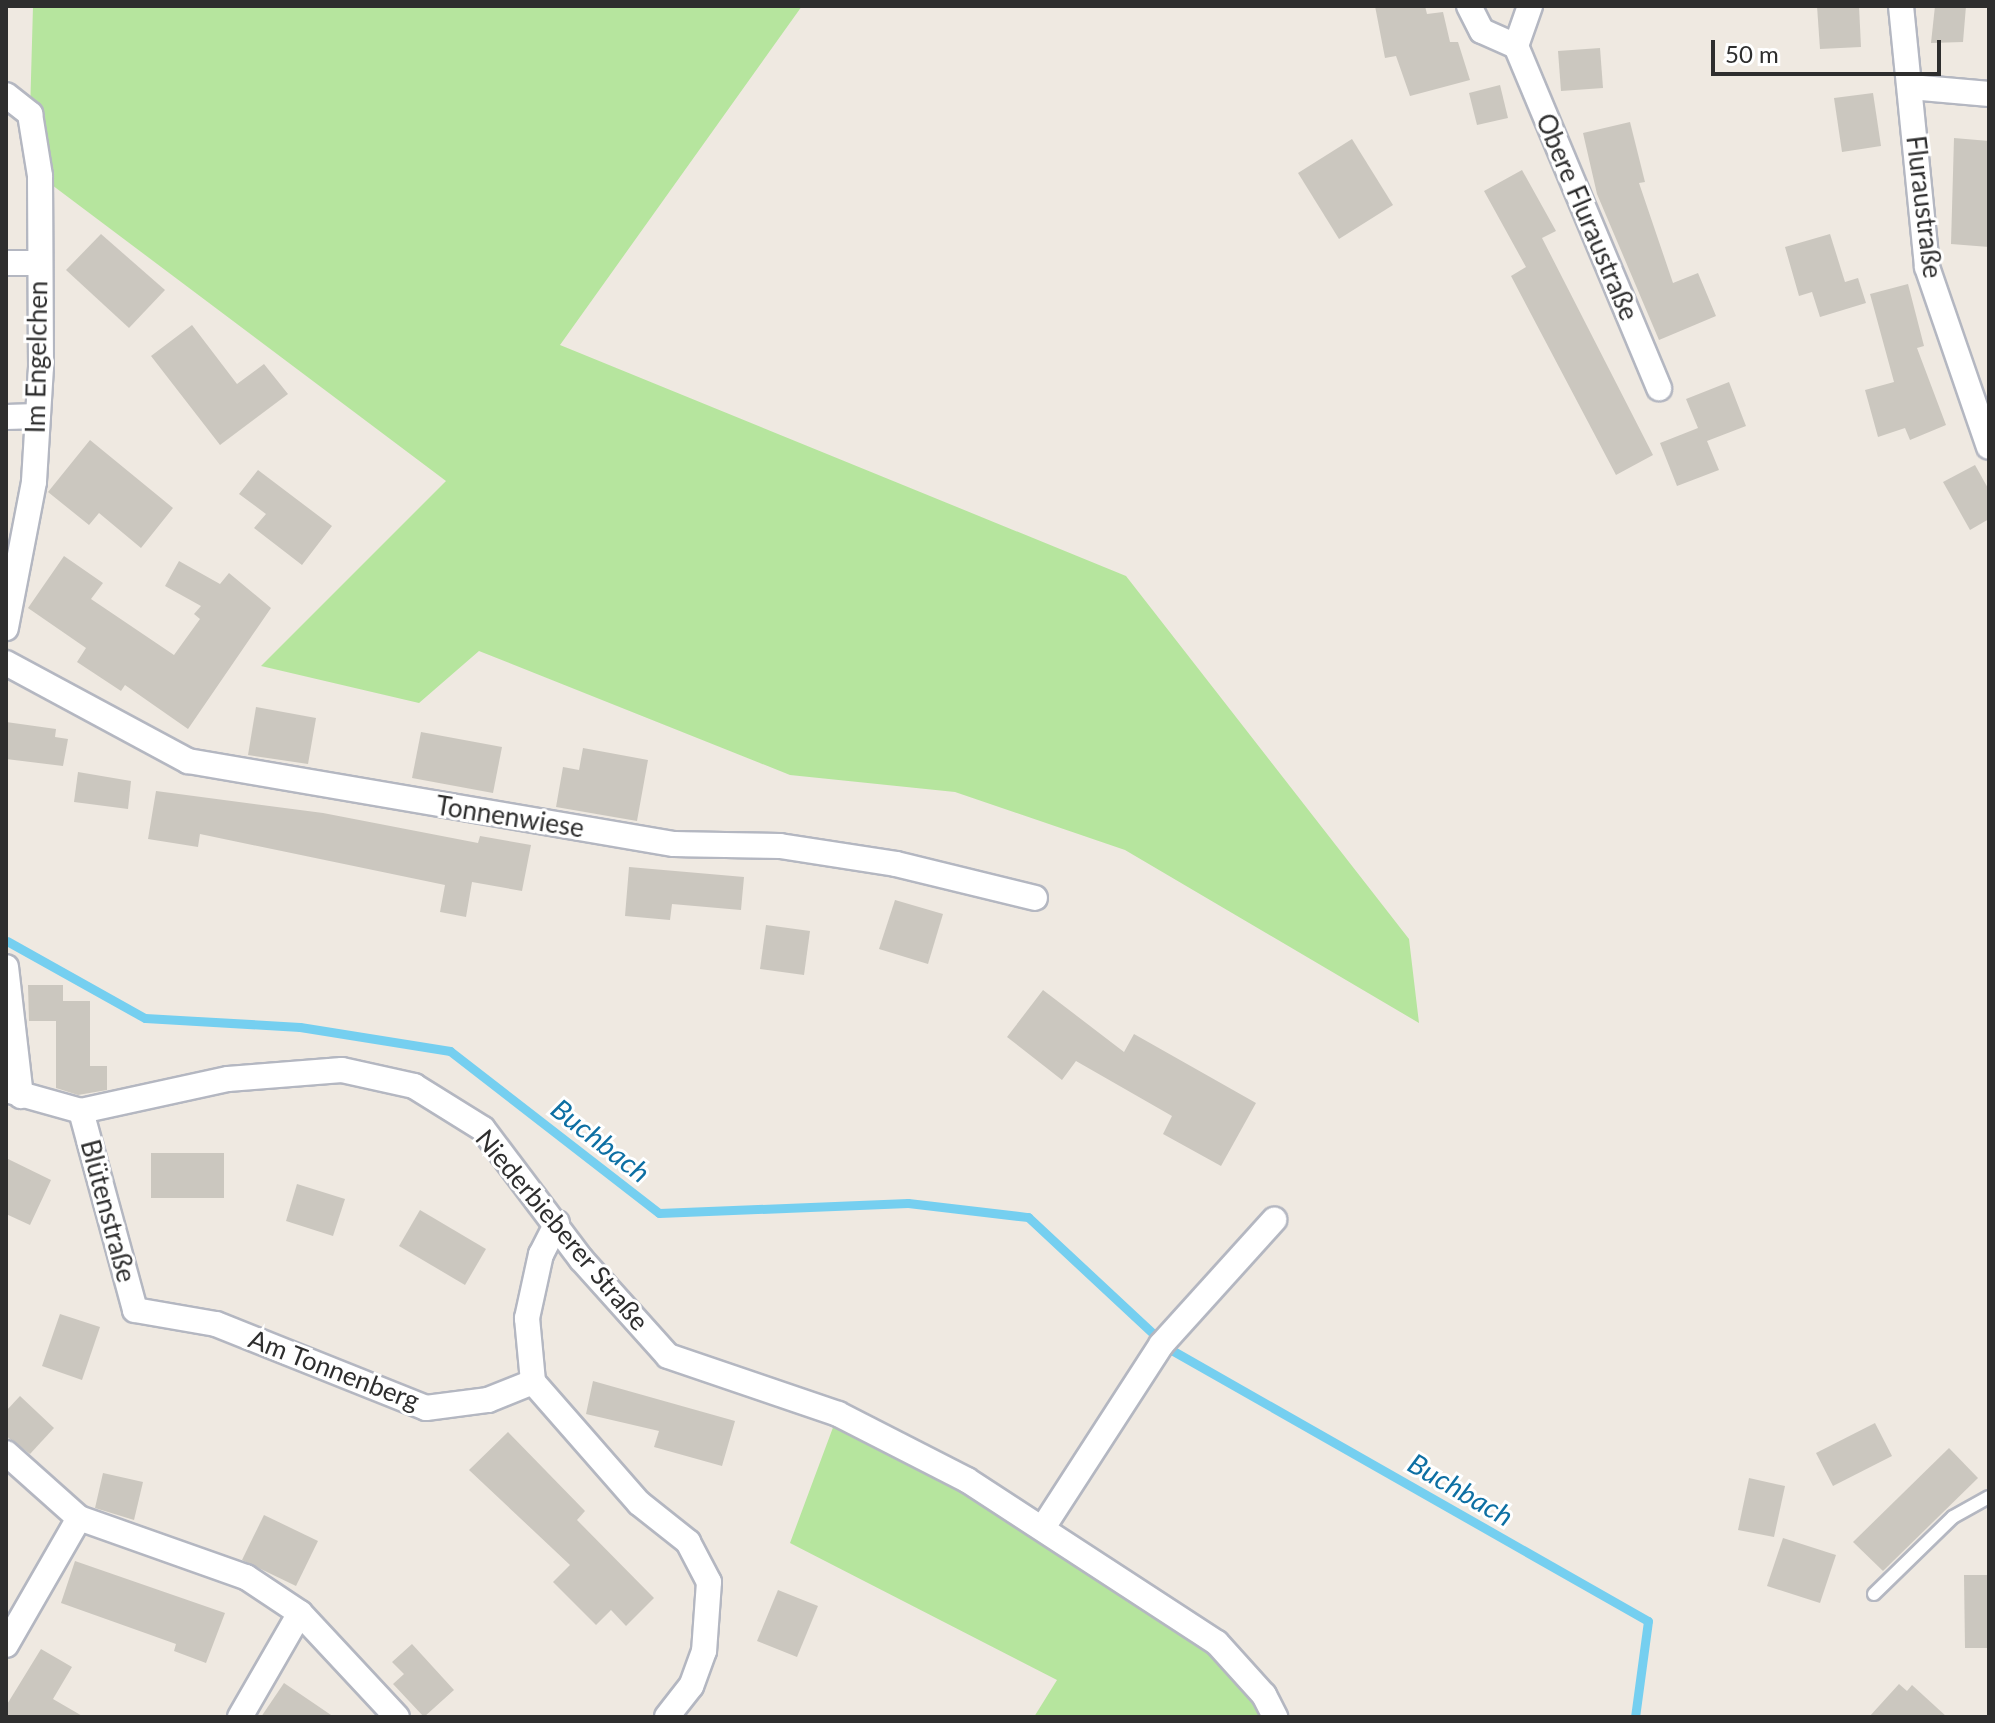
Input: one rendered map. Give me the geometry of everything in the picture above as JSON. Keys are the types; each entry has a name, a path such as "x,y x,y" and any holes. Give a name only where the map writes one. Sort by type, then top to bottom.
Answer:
{"street":[{"path":"1469,6 1482,31 1516,46 1530,6"},
{"name":"Fluraustraße","path":"1901,6 1927,267 1989,446"},
{"name":"Obere Fluraustraße","path":"1516,46 1659,388"},
{"path":"1911,87 1989,94"},
{"name":"Im Engelchen","path":"6,95 30,114 40,176 38,416 32,497 6,628"},
{"path":"6,263 38,263"},
{"path":"6,417 38,416"},
{"name":"Tonnenwiese","path":"6,663 188,761 674,844 780,846 896,864 1035,898"},
{"path":"6,967 13,1093"},
{"name":"Niederbieberer Straße","path":"13,1093 81,1111 228,1079 342,1070 414,1086 483,1129 557,1223 581,1259 668,1356 838,1414 1044,1526 1217,1643 1264,1695 1275,1717"},
{"name":"Blütenstraße","path":"81,1111 135,1310"},
{"path":"1044,1526 1161,1345 1274,1220"},
{"path":"557,1223 541,1254 527,1318 533,1382 639,1503 688,1542 709,1582 704,1651 691,1686 667,1717"},
{"name":"Am Tonnenberg","path":"135,1310 216,1324 426,1408 488,1400 533,1382"},
{"path":"6,1453 79,1518 246,1577 300,1613 397,1717"},
{"path":"6,1645 79,1518"},
{"path":"240,1717 300,1613"}],"lane":[{"path":"1874,1594 1953,1517 1989,1497"}],"green space":[{"path":"33,6 802,6 560,345 1126,576 1409,939 1419,1023 1125,850 955,792 790,775 479,651 419,703 261,666 446,481 40,176 30,114"},
{"path":"838,1414 1217,1643 1268,1717 1034,1717 1057,1680 790,1543"}],"building":[{"path":"1375,6 1425,6 1427,14 1443,12 1450,42 1458,42 1470,80 1410,96 1396,56 1385,58"},
{"path":"1817,6 1859,6 1861,47 1820,49"},
{"path":"1935,6 1966,6 1963,42 1931,43"},
{"path":"1600,48 1603,88 1561,91 1558,51"},
{"path":"1500,85 1508,118 1477,125 1469,93"},
{"path":"1873,93 1881,146 1842,152 1834,98"},
{"path":"1630,122 1645,182 1639,183 1673,283 1698,273 1716,316 1659,340 1597,194 1583,133"},
{"path":"1954,138 1989,141 1989,247 1951,244"},
{"path":"1352,139 1393,205 1339,239 1298,173"},
{"path":"1522,170 1556,231 1542,238 1653,455 1616,475 1511,276 1526,267 1484,191"},
{"path":"101,234 165,290 129,328 66,270"},
{"path":"1830,234 1845,282 1858,278 1866,303 1820,317 1812,292 1799,296 1785,247"},
{"path":"1908,284 1924,346 1917,348 1946,425 1910,440 1905,428 1878,437 1865,390 1894,382 1870,294"},
{"path":"192,325 237,384 264,364 288,394 220,445 151,356"},
{"path":"1729,382 1746,426 1707,441 1719,470 1677,486 1660,443 1698,428 1686,399"},
{"path":"90,440 173,508 141,548 99,513 89,525 48,492"},
{"path":"1975,465 1989,490 1989,519 1970,530 1943,482"},
{"path":"258,470 332,526 302,565 254,528 266,514 239,494"},
{"path":"64,556 103,583 91,599 174,655 200,619 194,614 201,606 165,586 179,561 220,584 229,573 271,608 188,729 125,685 121,691 77,662 86,648 28,608"},
{"path":"256,707 316,718 308,764 248,755"},
{"path":"6,722 56,729 55,737 68,739 63,766 6,759"},
{"path":"421,732 502,747 493,793 412,778"},
{"path":"583,748 648,760 637,821 556,807 563,767 579,770"},
{"path":"78,772 131,781 128,809 74,802"},
{"path":"156,791 323,813 478,843 480,836 531,845 522,891 472,882 466,917 440,912 445,885 200,834 198,847 148,839"},
{"path":"629,867 744,877 741,910 672,904 670,920 625,916"},
{"path":"895,900 943,914 928,964 879,949"},
{"path":"766,925 810,931 804,975 760,969"},
{"path":"28,985 63,985 63,1001 90,1001 90,1066 107,1066 107,1090 78,1095 56,1088 56,1021 29,1021"},
{"path":"1043,990 1124,1052 1134,1034 1256,1103 1221,1166 1163,1134 1172,1116 1076,1061 1062,1080 1007,1037"},
{"path":"151,1153 224,1153 224,1198 151,1198"},
{"path":"6,1158 51,1180 30,1225 6,1214"},
{"path":"297,1184 345,1199 333,1236 286,1221"},
{"path":"420,1210 486,1249 465,1285 399,1246"},
{"path":"60,1314 100,1327 82,1380 42,1366"},
{"path":"593,1381 735,1421 722,1466 654,1447 659,1431 586,1414"},
{"path":"20,1396 54,1428 30,1454 6,1436 6,1411"},
{"path":"1875,1423 1892,1456 1833,1486 1816,1453"},
{"path":"508,1432 585,1511 577,1520 654,1598 626,1626 611,1610 596,1625 553,1582 570,1565 469,1470"},
{"path":"1949,1448 1978,1478 1883,1571 1853,1542"},
{"path":"103,1473 143,1482 134,1520 95,1508"},
{"path":"1749,1478 1785,1486 1774,1537 1738,1530"},
{"path":"264,1515 318,1541 296,1586 242,1560"},
{"path":"1783,1538 1836,1555 1820,1603 1767,1586"},
{"path":"75,1561 225,1613 206,1663 174,1651 176,1644 61,1603"},
{"path":"1964,1575 1989,1575 1989,1648 1965,1648"},
{"path":"778,1590 818,1606 797,1657 757,1641"},
{"path":"412,1644 454,1690 424,1717 393,1684 404,1674 392,1662"},
{"path":"41,1649 72,1667 53,1699 84,1717 6,1717 6,1706"},
{"path":"284,1683 334,1717 261,1717"},
{"path":"1899,1684 1907,1691 1912,1685 1947,1717 1869,1717"}],"waterway":[{"name":"Buchbach","path":"7,941 145,1018 300,1027 450,1051 659,1213 908,1203 1028,1217 1159,1339"},
{"name":"Buchbach","path":"1168,1348 1648,1621 1635,1717"}]}
